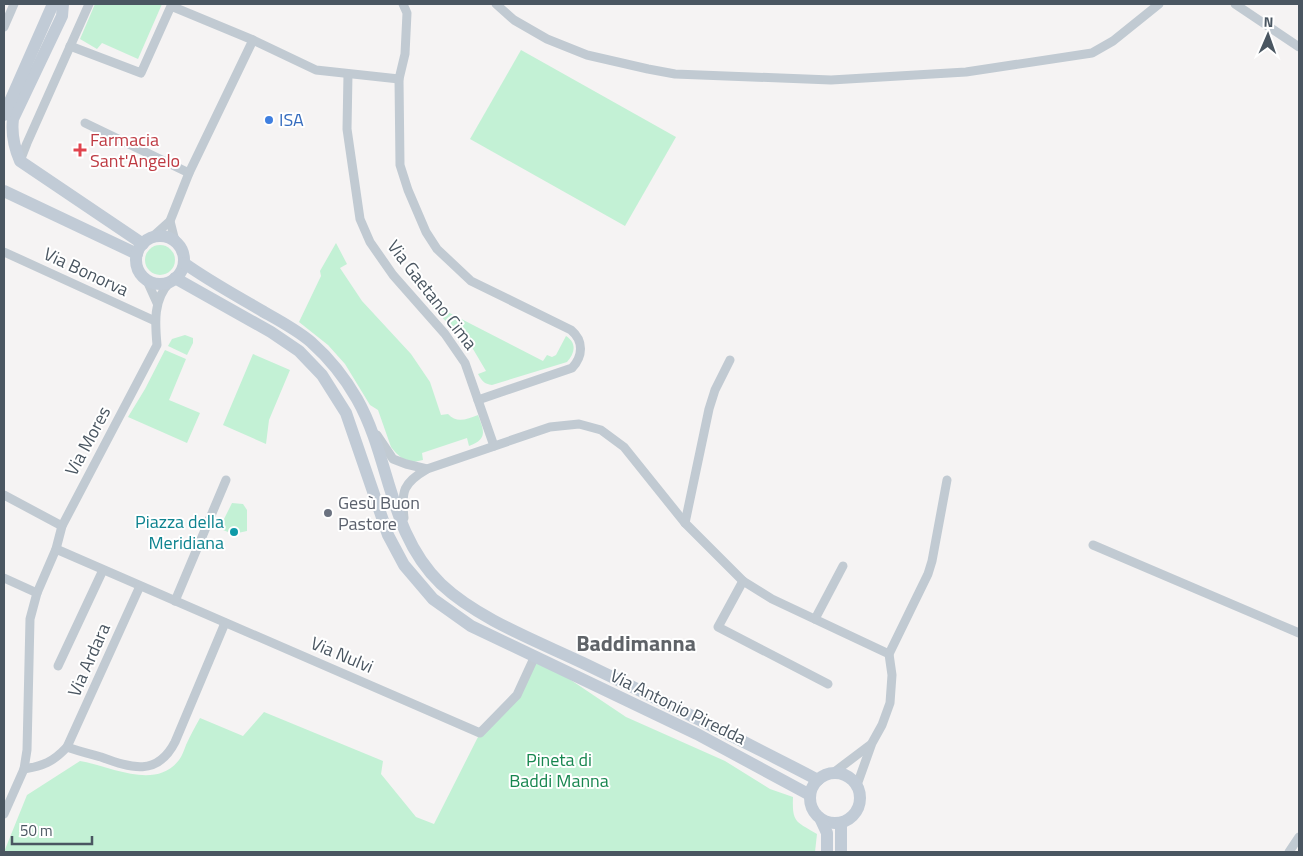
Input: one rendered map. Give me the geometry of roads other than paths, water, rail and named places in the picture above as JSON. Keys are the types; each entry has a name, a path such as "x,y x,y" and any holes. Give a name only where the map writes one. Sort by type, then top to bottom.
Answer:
{"street":[{"path":"4,23 14,4"},
{"path":"4,115 53,4"},
{"path":"63,4 62,16 14,119 12,132 15,148 20,161 143,246"},
{"path":"20,161 26,142 89,4"},
{"path":"403,4 407,12 406,54 399,79 400,165 415,210 426,232 437,249 471,281 571,330 580,340 581,353 572,368 478,400"},
{"path":"496,4 514,20 547,38 587,55 675,74 831,80 966,72 1092,53 1113,41 1159,4"},
{"path":"1235,4 1299,47"},
{"path":"70,46 141,73 171,6 253,40 316,70 386,76 399,79"},
{"path":"157,303 148,283 137,267 143,246 170,221 189,173 253,40"},
{"name":"Via Gaetano Cima","path":"348,74 346,129 360,218 370,242 393,275 444,334 465,363 494,446"},
{"path":"85,122 189,173"},
{"path":"4,191 143,246"},
{"path":"144,277 156,284 173,280 179,274 184,263 182,252 174,237 170,221"},
{"path":"143,246 156,237 169,238 180,247"},
{"name":"Via Bonorva","path":"4,252 155,321"},
{"name":"Via Antonio Piredda","path":"184,263 202,276 289,326 311,342 332,363 346,382 367,420 406,535 422,564 442,585 477,612 686,712 818,780"},
{"name":"Via Antonio Piredda","path":"173,280 271,332 305,357 322,375 346,412 388,535 404,565 433,598 471,626 697,734 810,795"},
{"name":"Via Mores","path":"4,814 24,769 27,750 30,619 37,593 56,549 62,526 157,345 155,321 157,303 166,286 173,280"},
{"path":"685,524 709,409 730,360"},
{"path":"367,420 393,459 427,469"},
{"path":"406,535 402,504 403,491 412,478 427,469 494,446 550,428 579,424 601,430 624,447 685,524 743,581 772,599 889,654"},
{"path":"175,601 226,480"},
{"path":"821,820 834,824 841,823 848,820 858,808 860,801 857,785 872,743 882,725 890,703 892,675 889,654 928,574 947,480"},
{"path":"4,495 62,526"},
{"path":"1093,545 1299,633"},
{"name":"Via Nulvi","path":"56,549 480,733 517,695 535,656"},
{"path":"815,619 842,566"},
{"path":"58,666 103,570"},
{"path":"4,578 37,593"},
{"path":"743,581 718,627 828,684"},
{"name":"Via Ardara","path":"67,747 140,586"},
{"path":"24,769 42,766 59,756 67,747 127,767 143,768 159,762 169,754 175,742 225,623"},
{"path":"827,852 827,833 821,820 812,809 810,795 812,787 824,775 833,773 872,743"},
{"path":"833,773 846,776 857,785"},
{"path":"841,823 841,852"},
{"path":"1289,852 1299,837"}],"place":[{"name":"ISA","path":"269,120"},
{"name":"Farmacia Sant'Angelo","path":"80,150"},
{"name":"Gesù Buon Pastore","path":"328,513"},
{"name":"Piazza della Meridiana","path":"234,532"}],"district":[{"name":"Baddimanna","path":"636,643"}],"park label":[{"name":"Pineta di Baddi Manna","path":"559,770"}]}
